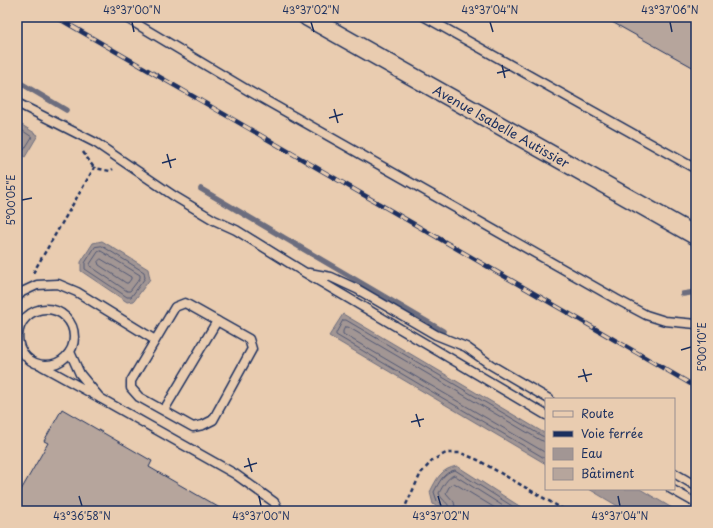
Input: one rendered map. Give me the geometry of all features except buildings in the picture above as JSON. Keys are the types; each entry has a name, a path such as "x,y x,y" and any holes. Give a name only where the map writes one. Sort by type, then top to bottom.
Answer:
{"street":[{"name":"Avenue Isabelle Autissier","path":"306,17 696,236"}],"lane":[{"path":"125,17 249,91 646,315 666,321 696,324"},
{"path":"425,17 696,169"},
{"path":"17,103 96,144 174,196 214,220 236,230 304,272 545,414"},
{"path":"304,272 331,277 357,289 436,335 466,346 491,365 547,398"},
{"path":"19,295 37,285 58,284 77,292 155,340"},
{"path":"185,303 217,321 249,338 252,349 213,420 203,425 193,427 139,397 131,388 130,381 175,307 185,303"},
{"path":"42,366 58,363 70,352 74,337 69,321 57,311 41,309 27,316 18,329 18,346 27,359 235,474 274,502 279,511"},
{"path":"164,410 217,321"},
{"path":"70,352 80,374 100,398"},
{"path":"675,474 696,486"},
{"path":"674,490 696,503"}],"path":[{"path":"19,295 94,168 110,171 123,161"},
{"path":"403,511 421,473 433,460 446,453 461,454 478,460 566,511"}],"water":[{"path":"17,122 38,135 25,157 17,152"},
{"path":"102,241 148,269 150,279 134,301 127,302 81,271 81,262 93,243"},
{"path":"343,314 545,433 545,463 329,336"},
{"path":"457,466 527,511 443,511 433,504 430,492 435,482 443,472"},
{"path":"591,490 642,490 677,511 626,511"}],"waterway":[{"path":"17,81 66,110"},
{"path":"201,189 443,331"},
{"path":"683,294 696,292"}],"railway":[{"path":"56,17 696,387"}]}
